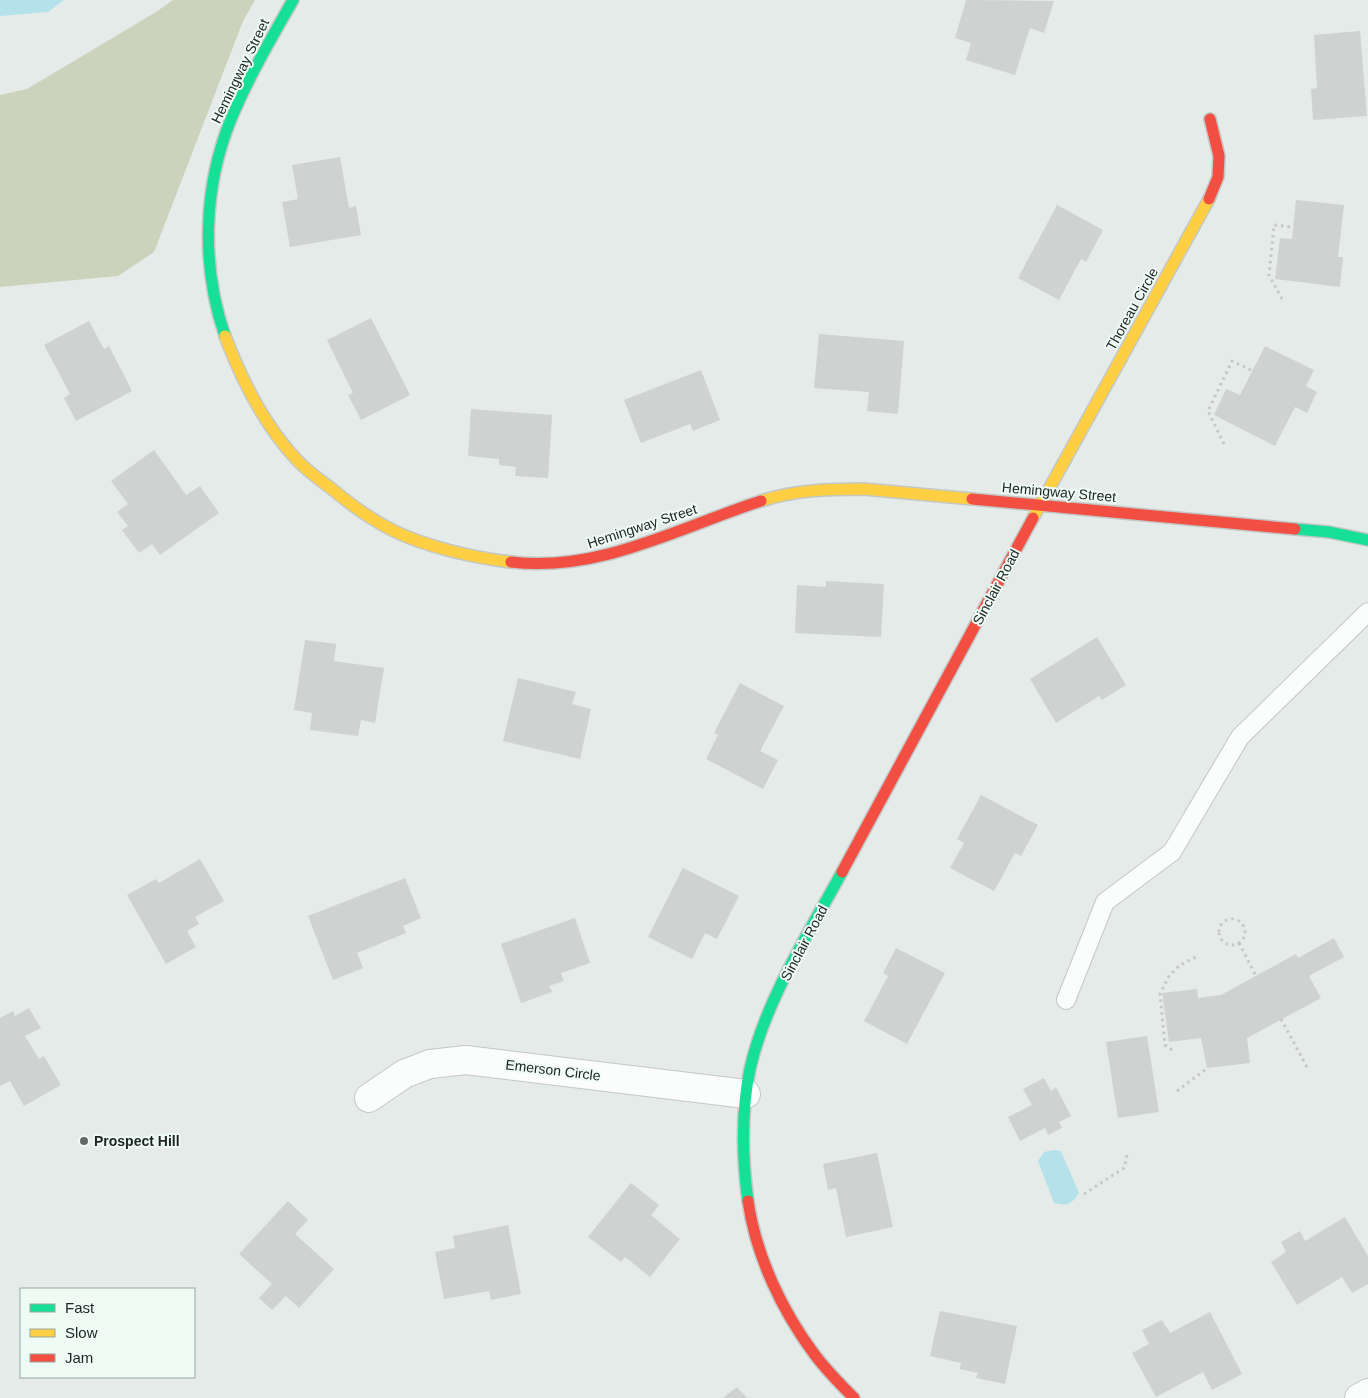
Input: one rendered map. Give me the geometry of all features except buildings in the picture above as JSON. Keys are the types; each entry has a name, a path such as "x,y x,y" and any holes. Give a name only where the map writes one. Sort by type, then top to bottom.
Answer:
{"street":[{"name":"Hemingway Street","path":"293,0 232,115 218,156 211,197 208,241 211,286 221,324 233,358 251,396 271,428 297,460 326,485 359,510 395,531 435,546 503,562 535,564 566,562 595,558 628,549 771,498 802,491 864,489 1319,532 1368,540"},
{"name":"Thoreau Circle","path":"1040,505 1208,202 1218,177 1219,156 1210,119"},
{"name":"Sinclair Road","path":"854,1398 834,1378 794,1324 772,1282 758,1246 749,1209 744,1171 743,1132 746,1094 754,1056 765,1020 781,985 1040,505"},
{"name":"Emerson Circle","path":"369,1098 404,1074 430,1064 466,1060 746,1094"},
{"path":"1358,1398 1368,1393"}],"lane":[{"path":"1066,1000 1105,902 1172,852 1240,737 1368,612"}],"path":[{"path":"1282,299 1269,275 1274,225 1293,227"},
{"path":"1224,444 1208,411 1232,361 1253,371"},
{"path":"1235,919 1245,928 1244,937 1238,944 1226,944 1218,934 1220,925 1226,920 1235,919"},
{"path":"1238,944 1256,976"},
{"path":"1172,1050 1165,1045 1160,994 1169,976 1180,965 1198,956"},
{"path":"1282,1019 1307,1067"},
{"path":"1177,1091 1205,1070"},
{"path":"1084,1194 1124,1168 1128,1151"}],"green space":[{"path":"173,0 255,0 243,21 154,252 118,276 0,287 0,95 27,89"}],"water":[{"path":"0,0 64,0 48,12 0,16"},
{"path":"1061,1151 1079,1193 1069,1204 1054,1203 1038,1161 1044,1152"}],"traffic: fast":[{"path":"225,336 217,309 209,255 208,227 215,172 231,119 260,59 293,0"},
{"path":"1295,529 1329,532 1368,540"},
{"path":"748,1201 744,1151 744,1118 747,1085 757,1044 766,1018 789,968 842,872"}],"traffic: slow":[{"path":"1033,518 1209,199"},
{"path":"225,336 247,386 264,417 285,446 314,475 370,517 407,537 451,551 511,562"},
{"path":"761,501 799,492 851,489 972,499"}],"traffic: jam":[{"path":"1209,199 1218,177 1219,156 1210,119"},
{"path":"972,499 1295,529"},
{"path":"511,562 544,564 576,561 607,554 670,535 761,501"},
{"path":"842,872 1033,518"},
{"path":"748,1201 757,1242 781,1301 815,1355 854,1398"}],"place":[{"name":"Prospect Hill","path":"84,1141"}]}
